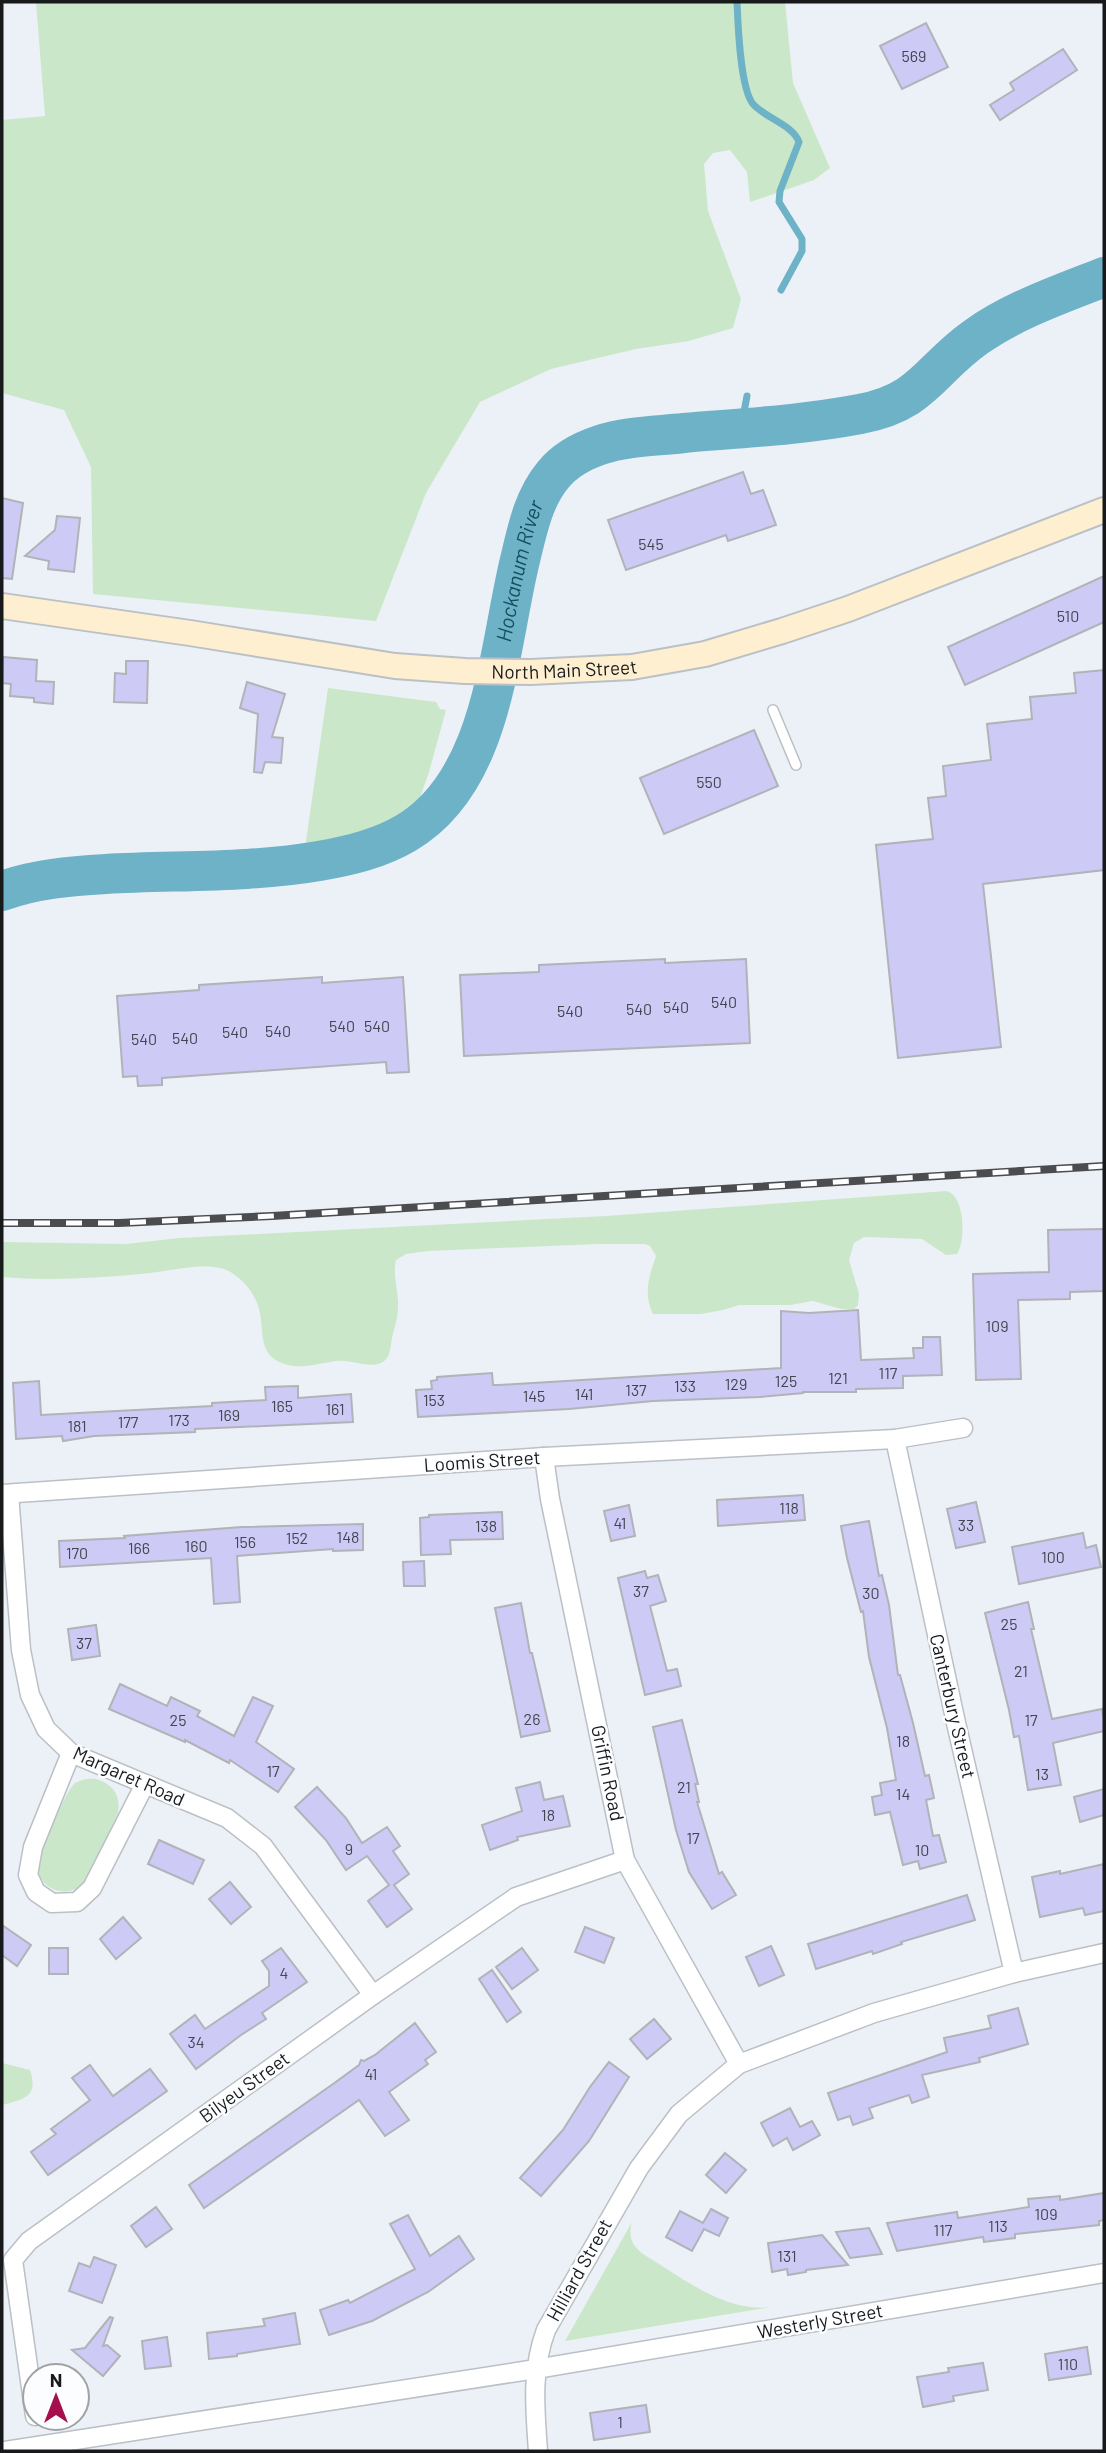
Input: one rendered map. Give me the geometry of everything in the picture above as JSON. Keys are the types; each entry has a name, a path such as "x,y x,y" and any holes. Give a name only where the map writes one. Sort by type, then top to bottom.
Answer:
{"main road":[{"name":"North Main Street","path":"2,606 395,666 531,672 632,667 705,654 848,609 1104,510"}],"street":[{"name":"Loomis Street","path":"5,1494 544,1457 895,1438 963,1428"},
{"name":"Canterbury Street","path":"895,1438 956,1723 1014,1973"},
{"name":"Griffin Road","path":"544,1457 550,1499 625,1860 739,2064"},
{"name":"Margaret Road","path":"5,1494 21,1650 30,1695 46,1729 71,1753 227,1818 263,1846 373,1994"},
{"path":"71,1753 33,1847 28,1875 36,1892 52,1903 77,1902 92,1888 145,1784"},
{"name":"Bilyeu Street","path":"27,2362 13,2260 29,2241 373,1994 516,1896 625,1860"},
{"name":"Hilliard Street","path":"538,2451 536,2369 546,2330 639,2168 679,2114 739,2064 874,2013 1014,1973 1104,1952"},
{"name":"Westerly Street","path":"536,2369 1104,2273"},
{"path":"5,2451 536,2369"},
{"name":"Bilyeu Street","path":"37,2432 39,2446"}],"lane":[{"path":"773,710 796,765"}],"green space":[{"path":"36,2 785,2 793,83 830,168 814,180 750,202 747,172 730,150 713,153 704,164 708,211 741,299 733,328 689,341 636,349 551,369 480,402 426,493 376,621 93,594 91,467 64,410 2,393 2,120 45,116"},
{"path":"328,688 436,702 440,709 446,710 415,812 349,837 305,848"},
{"path":"946,1191 957,1200 962,1219 962,1239 957,1254 946,1255 922,1239 864,1237 854,1243 849,1260 859,1294 858,1305 854,1309 841,1309 813,1301 790,1305 739,1305 701,1314 653,1314 648,1292 656,1256 650,1246 645,1244 406,1254 396,1260 398,1311 389,1354 385,1360 373,1365 341,1361 300,1366 278,1361 266,1350 254,1296 239,1278 220,1268 190,1267 141,1274 71,1278 2,1277 2,1242 126,1244 179,1238 606,1216"},
{"path":"96,1779 114,1791 118,1801 118,1813 97,1861 82,1885 68,1891 54,1889 43,1881 39,1874 39,1859 59,1809 71,1788 80,1781"},
{"path":"2,2063 30,2070 33,2086 28,2095 2,2105"},
{"path":"632,2222 632,2240 639,2251 688,2282 720,2299 754,2307 772,2307 565,2341"}],"building":[{"path":"926,23 948,67 902,89 880,46"},
{"path":"1063,49 1077,70 1000,120 990,105 1014,90 1010,83"},
{"path":"743,472 751,494 763,490 776,525 728,541 726,535 626,570 608,520"},
{"path":"2,498 23,503 12,579 2,578"},
{"path":"57,516 80,518 74,572 48,569 49,561 25,556 55,530"},
{"path":"1104,576 1104,622 965,685 948,647"},
{"path":"3,657 37,660 36,681 54,682 53,704 34,702 34,698 10,696 11,684 2,683"},
{"path":"126,661 148,661 147,703 114,702 115,673 126,674"},
{"path":"1104,670 1104,870 983,884 1001,1047 898,1058 876,845 933,839 928,798 946,796 943,766 991,760 987,724 1032,719 1030,697 1076,693 1074,673"},
{"path":"247,682 285,694 272,737 283,738 281,763 265,762 262,773 254,772 258,714 240,708"},
{"path":"754,730 778,786 664,834 640,778"},
{"path":"665,959 665,963 746,959 750,1043 464,1056 460,975 539,972 539,965"},
{"path":"322,977 322,983 403,977 409,1072 387,1073 386,1062 162,1078 162,1085 138,1086 137,1076 123,1077 117,996 199,990 199,985"},
{"path":"1104,1229 1104,1291 1070,1292 1070,1299 1018,1300 1021,1379 976,1380 973,1274 1049,1272 1048,1230"},
{"path":"858,1310 861,1360 914,1358 913,1348 923,1348 923,1337 940,1337 942,1375 903,1376 903,1388 856,1389 856,1392 803,1392 760,1397 653,1401 569,1409 418,1417 416,1390 432,1389 431,1381 437,1380 437,1377 492,1373 493,1385 499,1385 781,1368 781,1311 809,1313"},
{"path":"39,1381 41,1415 212,1406 212,1403 266,1400 265,1387 298,1386 298,1398 351,1394 353,1422 195,1429 195,1432 94,1436 63,1441 62,1436 16,1439 13,1383"},
{"path":"803,1495 805,1520 718,1526 717,1500"},
{"path":"976,1502 985,1542 956,1548 947,1509"},
{"path":"629,1505 635,1536 611,1541 604,1511"},
{"path":"502,1512 503,1539 450,1540 451,1554 421,1555 420,1518 429,1515"},
{"path":"869,1521 879,1576 882,1575 889,1605 898,1675 925,1776 929,1775 934,1798 926,1800 933,1836 939,1835 946,1862 920,1869 918,1861 903,1865 890,1812 875,1815 872,1797 882,1795 880,1783 896,1780 887,1728 869,1657 863,1611 861,1612 841,1526"},
{"path":"363,1524 363,1550 333,1549 237,1556 240,1602 214,1604 211,1558 60,1567 59,1541 242,1527"},
{"path":"1083,1533 1086,1548 1096,1545 1101,1567 1019,1584 1012,1547"},
{"path":"424,1561 425,1586 404,1586 403,1562"},
{"path":"645,1571 647,1578 658,1575 666,1601 650,1606 667,1671 677,1669 681,1686 645,1695 618,1578"},
{"path":"1028,1602 1034,1629 1031,1629 1052,1719 1102,1709 1104,1731 1053,1743 1061,1785 1028,1790 1019,1736 1014,1737 985,1613"},
{"path":"521,1603 530,1653 550,1731 521,1737 495,1608"},
{"path":"96,1625 100,1656 72,1660 68,1629"},
{"path":"120,1684 167,1706 171,1697 200,1711 197,1716 234,1736 253,1697 273,1706 256,1742 294,1769 278,1792 230,1760 229,1763 185,1740 109,1709"},
{"path":"682,1720 698,1784 695,1784 697,1802 719,1874 722,1872 736,1895 712,1909 689,1872 676,1830 653,1727"},
{"path":"540,1782 544,1800 563,1796 570,1826 517,1837 518,1840 490,1850 482,1825 522,1811 516,1788"},
{"path":"317,1787 346,1818 362,1843 387,1827 400,1846 393,1851 409,1874 394,1885 412,1909 387,1927 368,1901 389,1885 367,1856 346,1870 326,1840 295,1807"},
{"path":"1104,1789 1104,1815 1080,1822 1074,1797"},
{"path":"159,1840 204,1860 193,1884 148,1864"},
{"path":"1104,1864 1104,1911 1085,1915 1083,1908 1040,1917 1032,1877"},
{"path":"230,1882 251,1907 231,1924 209,1899"},
{"path":"967,1895 975,1920 901,1942 902,1944 873,1954 872,1951 816,1969 808,1944"},
{"path":"123,1917 141,1938 116,1959 100,1939"},
{"path":"2,1925 31,1945 17,1966 2,1955"},
{"path":"585,1927 614,1938 604,1963 575,1952"},
{"path":"771,1946 784,1975 759,1986 746,1957"},
{"path":"49,1948 68,1948 68,1974 49,1974"},
{"path":"281,1948 307,1982 262,2013 266,2019 196,2069 170,2034 195,2015 205,2029 269,1986 269,1971 262,1961"},
{"path":"522,1948 538,1970 512,1989 496,1967"},
{"path":"492,1970 521,2012 507,2022 479,1979"},
{"path":"1018,2008 1028,2044 979,2058 980,2062 922,2075 929,2097 912,2103 909,2095 869,2108 873,2118 853,2125 850,2116 838,2120 828,2093 947,2052 944,2038 991,2028 988,2016"},
{"path":"654,2019 671,2039 647,2059 630,2039"},
{"path":"415,2023 436,2052 425,2060 428,2064 389,2092 409,2120 385,2136 359,2100 204,2208 189,2185 333,2084 359,2065 361,2060 375,2055"},
{"path":"609,2062 629,2077 589,2141 541,2196 520,2178 563,2130"},
{"path":"90,2065 113,2096 150,2069 167,2091 48,2175 31,2152 56,2134 51,2129 90,2100 72,2078"},
{"path":"790,2108 800,2127 812,2121 820,2135 793,2150 787,2138 773,2146 761,2123"},
{"path":"725,2153 746,2170 726,2193 706,2175"},
{"path":"1104,2193 1104,2220 1099,2221 1099,2225 1015,2234 1015,2238 984,2242 983,2237 897,2251 887,2223 957,2212 958,2218 1029,2207 1028,2199 1060,2196 1060,2200"},
{"path":"156,2207 172,2229 146,2247 131,2226"},
{"path":"711,2209 728,2218 719,2236 704,2229 692,2251 666,2237 680,2211 703,2223"},
{"path":"408,2215 430,2256 459,2236 474,2259 428,2292 372,2321 329,2335 320,2310 348,2300 350,2303 415,2269 390,2224"},
{"path":"869,2228 882,2254 850,2258 836,2232"},
{"path":"822,2235 848,2265 788,2275 787,2269 772,2272 768,2243"},
{"path":"94,2257 116,2265 102,2303 69,2291 79,2263 90,2267"},
{"path":"295,2313 300,2344 209,2359 207,2333 265,2326 263,2319"},
{"path":"110,2317 113,2318 103,2346 107,2345 120,2356 103,2376 91,2366 91,2362 86,2362 72,2350 85,2348"},
{"path":"167,2337 171,2366 145,2369 142,2341"},
{"path":"1087,2347 1091,2374 1049,2380 1045,2354"},
{"path":"983,2363 988,2390 953,2396 954,2401 923,2407 917,2377 949,2372 948,2368"},
{"path":"646,2405 650,2432 594,2440 590,2413"}],"waterway":[{"path":"737,2 740,55 749,96 758,109 785,126 799,142 780,191 779,202 802,239 802,251 781,290"},
{"name":"Hockanum River","path":"2,891 40,881 80,876 293,865 364,851 406,833 435,810 458,781 475,748 488,711 532,516 546,484 563,465 587,450 621,440 816,421 881,409 912,393 960,349 991,327 1038,303 1104,277"},
{"path":"741,428 747,396"}],"railway":[{"path":"2,1223 119,1223 272,1216 1104,1166"}]}
